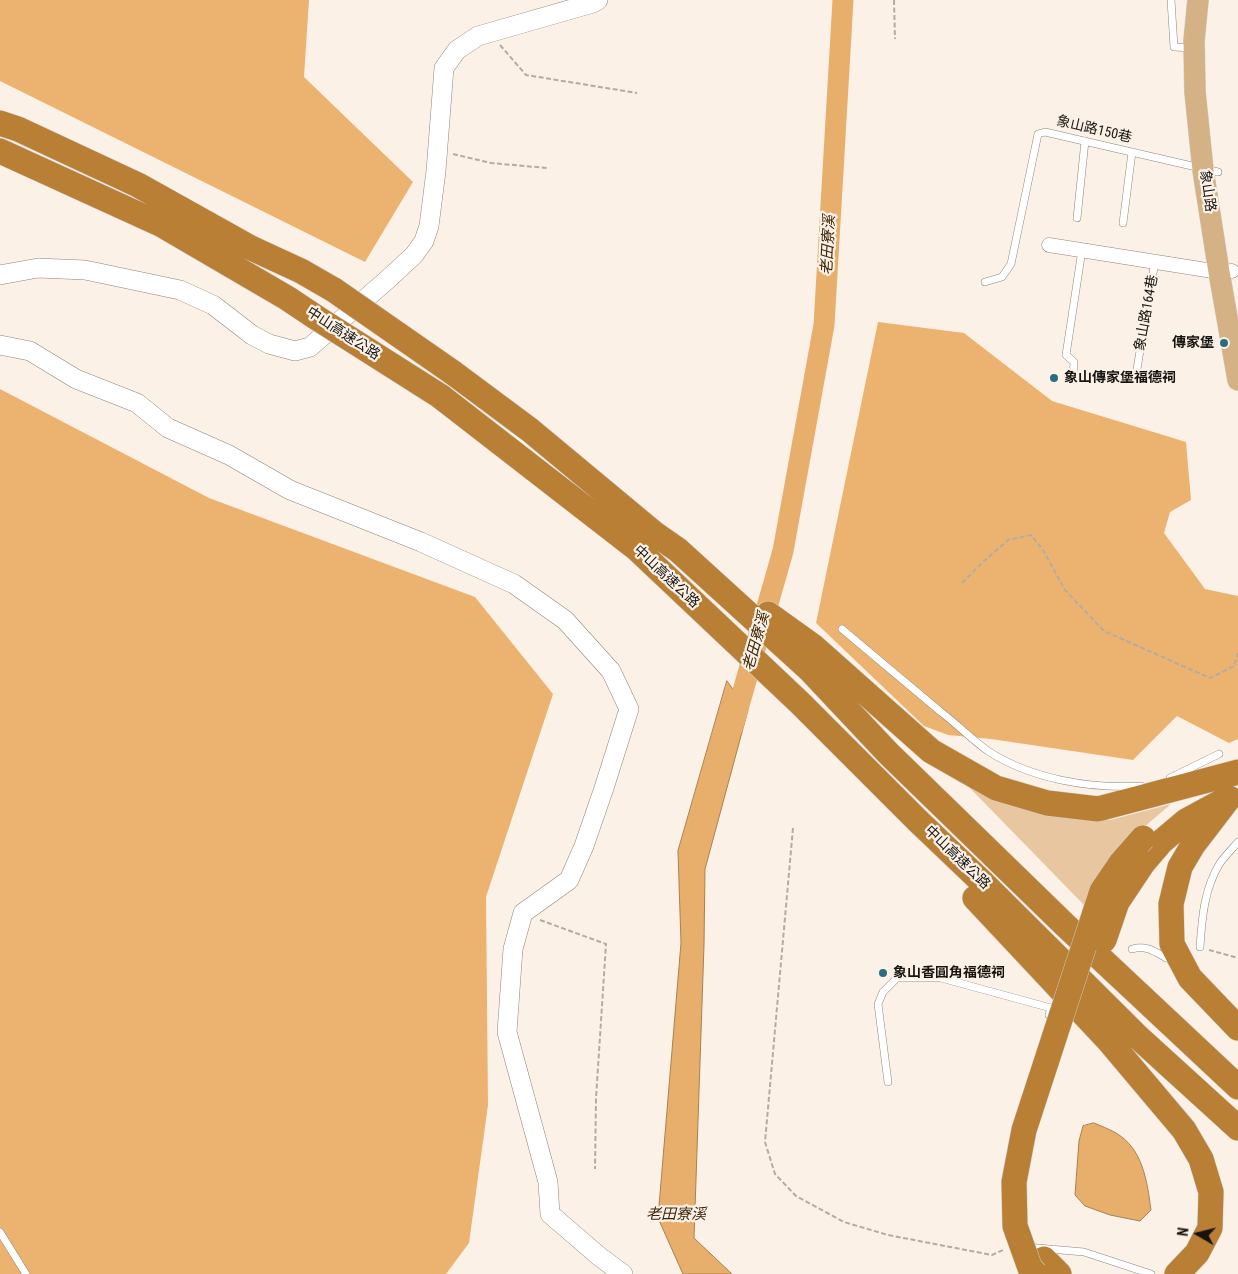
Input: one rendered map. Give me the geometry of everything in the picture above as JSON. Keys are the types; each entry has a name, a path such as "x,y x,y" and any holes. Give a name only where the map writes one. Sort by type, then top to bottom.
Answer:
{"highway":[{"name":"中山高速公路","path":"0,123 18,129 138,185 249,247 301,271 334,290 452,372 530,430 655,534 678,550 812,659 888,753 1065,925 1238,1087"},
{"name":"中山高速公路","path":"0,151 162,225 287,298 440,396 636,548 800,704 1138,1038 1238,1128"},
{"path":"812,659 931,751 996,788 1047,803 1098,809 1238,772"},
{"path":"1036,1274 1030,1268 1015,1226 1014,1182 1024,1130 1102,892 1121,863 1143,838 1182,810 1235,790"},
{"path":"1059,1274 1044,1259 1028,1217 1029,1179 1037,1141 1117,902 1142,862 1161,842 1186,821 1235,790"},
{"path":"1235,790 1193,845 1180,867 1171,904 1172,944 1190,978 1238,1028"},
{"path":"917,820 969,891 1110,1042 1184,1130 1201,1159 1211,1192 1210,1228 1197,1253 1177,1274"}],"main road":[{"name":"象山路","path":"1198,0 1194,48 1196,92 1211,171 1226,272 1238,380"},
{"name":"象山路","path":"1211,171 1208,42 1213,0"},
{"name":"象山路","path":"1226,272 1238,308"}],"street":[{"path":"0,275 38,268 85,270 180,290 213,306 268,344 295,351 310,348 414,255 424,241 429,226 438,150 444,68 457,50 478,36 598,0"},
{"name":"象山路164巷","path":"1049,245 1226,272"},
{"path":"0,345 30,351 76,378 137,403 168,428 229,455 290,490 421,542 514,584 565,620 611,671 629,709 584,846 569,880 523,913 512,949 507,1032 548,1182 550,1214 623,1274"}],"lane":[{"path":"1171,0 1174,47 1194,48"},
{"name":"象山路150巷","path":"985,282 1002,277 1011,264 1038,134 1045,132 1211,171"},
{"path":"1077,218 1085,141"},
{"path":"1124,223 1132,152"},
{"name":"象山路164巷","path":"1082,250 1066,355 1074,362 1073,375 1135,381 1156,261"},
{"path":"842,629 988,750 1017,766 1082,784 1122,787 1148,786"},
{"path":"1164,782 1219,754"},
{"path":"1200,947 1207,890 1220,862 1238,842"},
{"path":"1132,949 1141,947 1166,958"},
{"path":"888,1082 878,1004 883,992 897,978 941,978 1051,1008 1046,1026"},
{"path":"1009,1171 1012,1245 1084,1252 1151,1274"},
{"path":"0,1232 26,1274"}],"path":[{"path":"894,0 895,39"},
{"path":"489,33 526,75 638,94"},
{"path":"438,150 491,163 547,168"},
{"path":"962,583 1008,540 1031,535 1043,550 1065,590 1104,631 1210,678 1234,666 1238,653"},
{"path":"793,828 765,1142 775,1174 796,1196 844,1222 888,1235 992,1255 1012,1245"},
{"path":"523,913 606,944 596,1098 595,1169"},
{"path":"1200,947 1238,958"}],"shaded area":[{"path":"0,0 309,0 304,77 413,182 365,262 0,81"},
{"path":"878,322 964,333 1052,401 1186,442 1191,500 1170,512 1164,533 1205,589 1238,596 1238,739 1229,743 1177,716 1133,760 991,739 948,735 924,726 816,623"},
{"path":"0,389 209,498 475,597 553,694 486,897 488,1105 469,1243 446,1274 0,1274"},
{"path":"965,783 1032,811 1110,820 1171,804 1130,839 1092,887 1084,905"}],"water":[{"name":"老田寮溪","path":"727,681 748,710 705,869 694,1238 732,1274 683,1274 658,1218 681,943 678,851"},
{"path":"1094,1123 1125,1140 1138,1157 1148,1188 1151,1210 1140,1221 1110,1215 1085,1206 1075,1195 1079,1141 1083,1126"}],"waterway":[{"name":"老田寮溪","path":"733,726 783,551 824,325 843,0"}],"place":[{"name":"傳家堡","path":"1224,343"},
{"name":"象山傳家堡福德祠","path":"1054,378"},
{"name":"象山香圓角福德祠","path":"883,973"}]}
